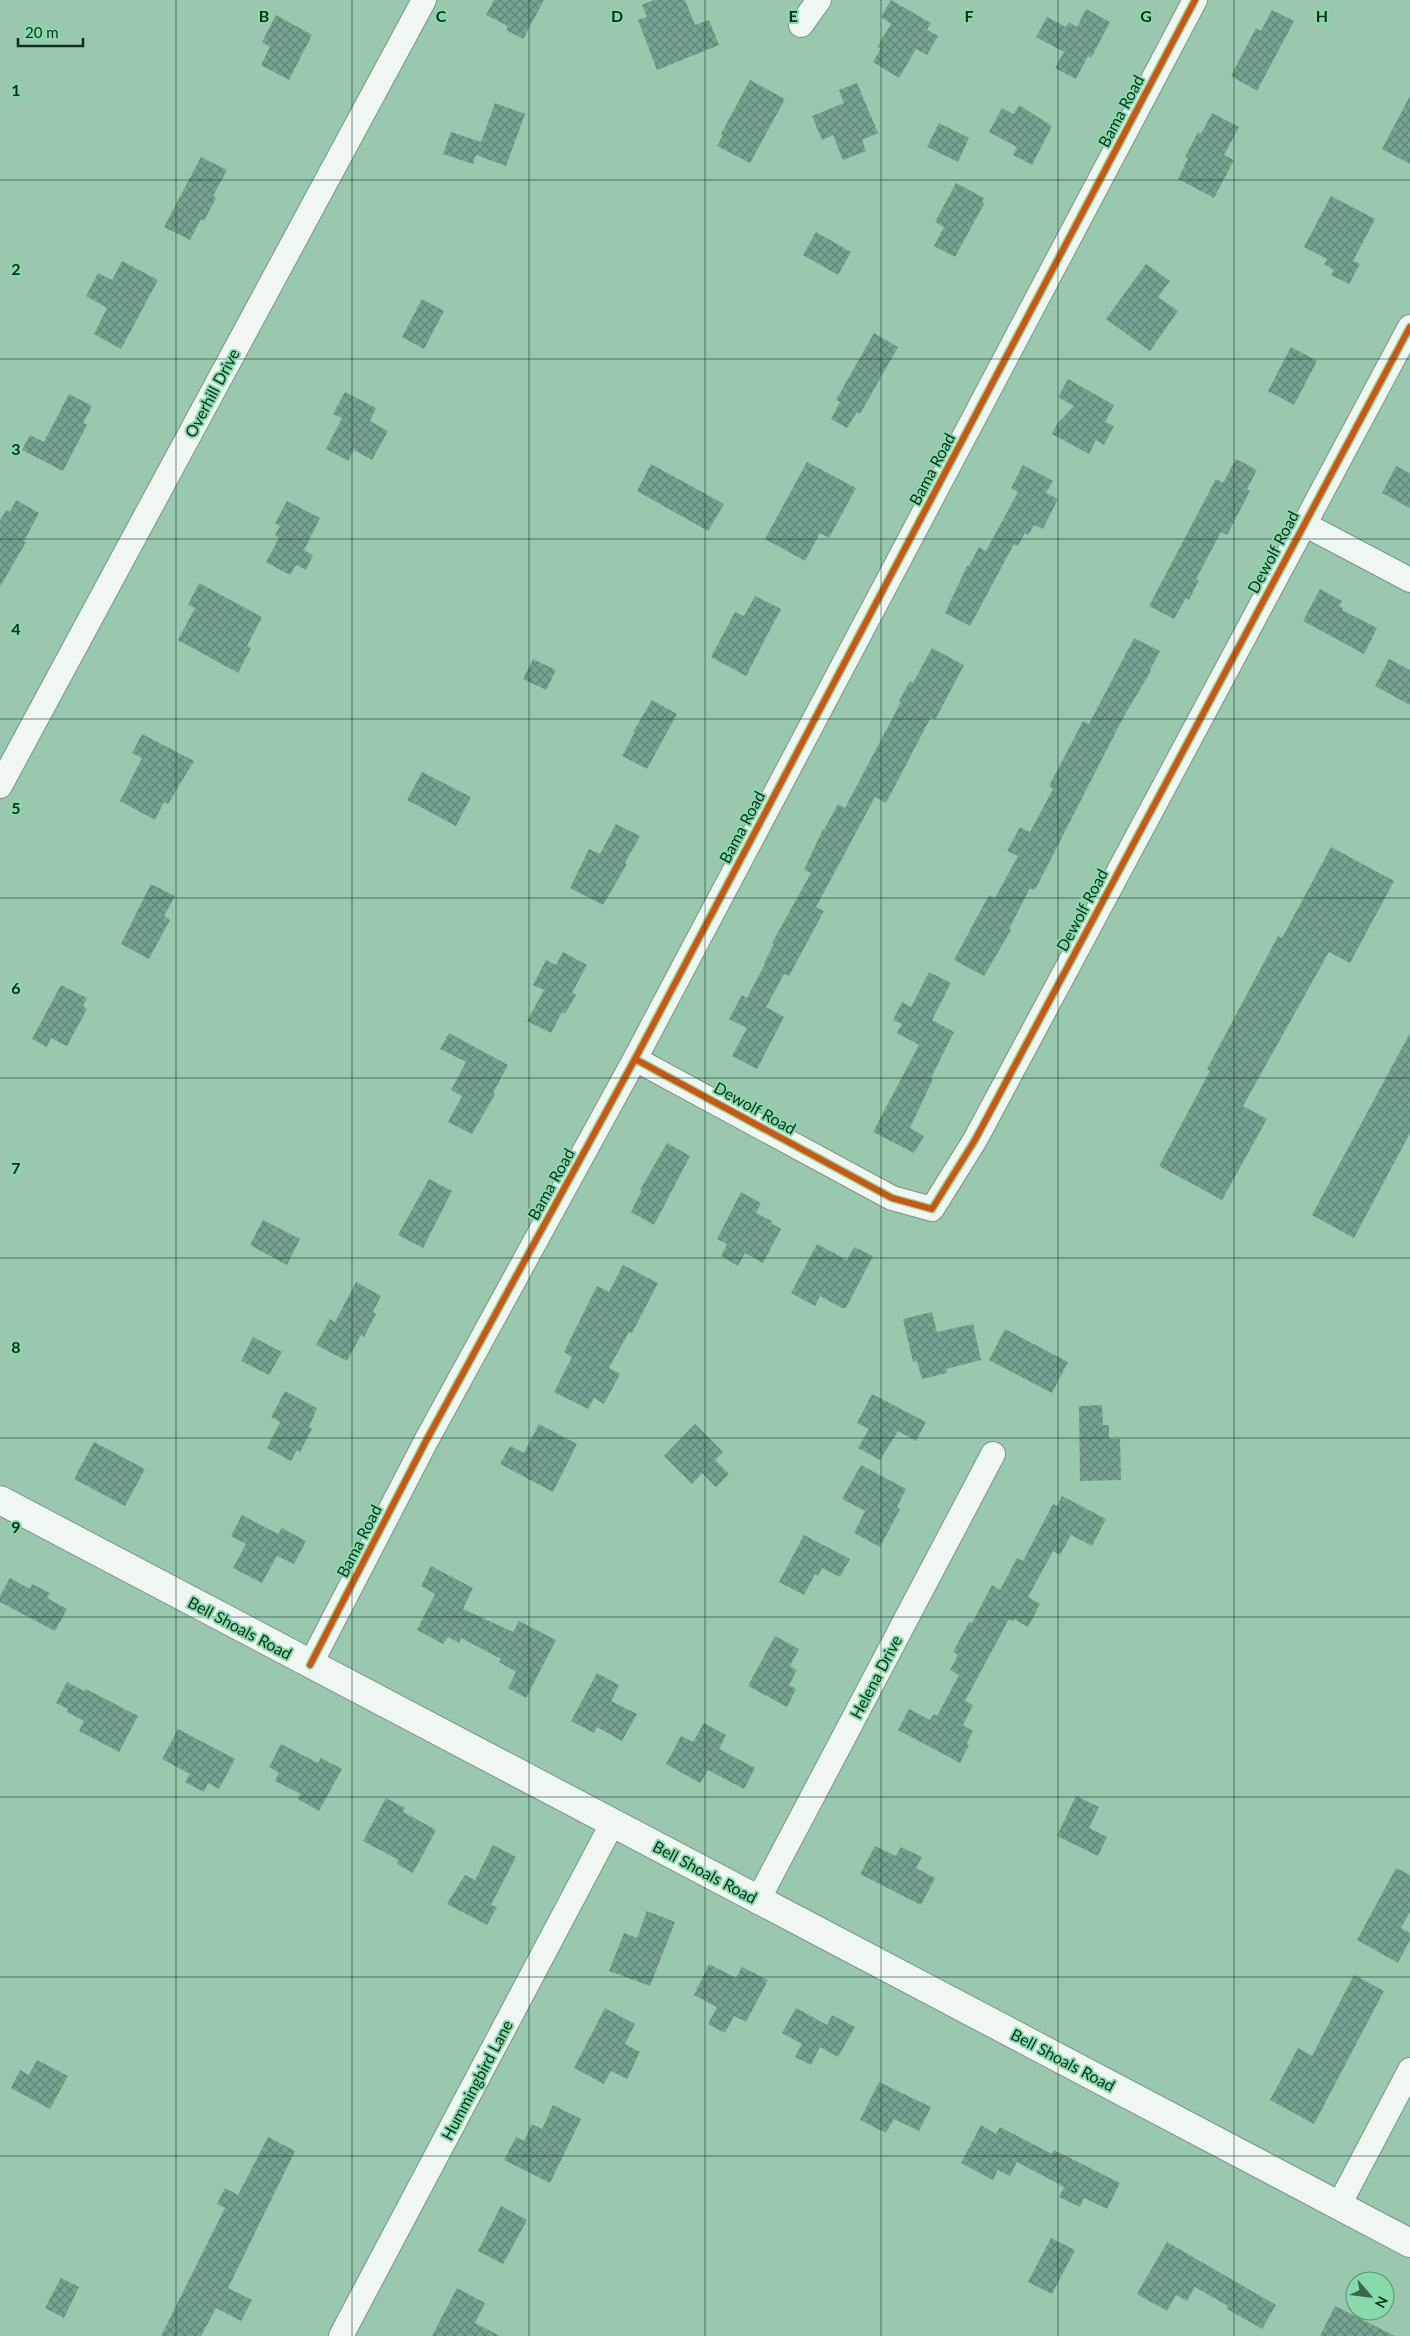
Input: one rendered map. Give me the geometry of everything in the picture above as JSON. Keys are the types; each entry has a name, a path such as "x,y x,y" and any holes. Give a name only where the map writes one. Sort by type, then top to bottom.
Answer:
{"main road":[{"name":"Bell Shoals Road","path":"0,1500 1410,2243"}],"street":[{"name":"Overhill Drive","path":"0,786 424,0"},
{"path":"801,25 819,0"},
{"name":"Bama Road","path":"310,1665 426,1441 636,1059 1195,0"},
{"name":"Dewolf Road","path":"636,1059 892,1198 932,1209 975,1140 1410,327"},
{"path":"1304,524 1410,580"},
{"name":"Helena Drive","path":"758,1900 993,1454"},
{"name":"Hummingbird Lane","path":"341,2336 612,1824"},
{"path":"1339,2205 1410,2070"}],"building":[{"path":"494,0 544,0 523,39 506,30 508,26 486,15"},
{"path":"654,0 685,0 695,25 709,20 719,45 657,70 638,20 647,17 642,5"},
{"path":"891,0 931,23 927,30 938,36 927,55 916,49 899,78 873,62 881,48 877,47 891,24 881,17"},
{"path":"1086,9 1110,22 1091,58 1088,56 1076,79 1055,68 1064,52 1036,37 1047,17 1066,27 1069,22 1077,27"},
{"path":"1272,10 1294,21 1257,91 1231,76 1256,28 1261,31"},
{"path":"276,15 312,35 289,80 261,65 270,47 262,42"},
{"path":"750,80 785,99 750,163 717,146 723,135 721,134"},
{"path":"857,83 878,133 862,140 866,151 843,160 833,135 822,140 812,116 844,103 839,90"},
{"path":"1410,96 1410,164 1382,149"},
{"path":"495,103 525,114 506,166 476,155 473,164 443,154 451,132 481,142"},
{"path":"1019,105 1052,126 1032,165 1013,155 1017,147 989,132 1002,108 1014,114"},
{"path":"1212,113 1239,127 1224,155 1234,160 1214,198 1178,179 1188,158 1185,157 1198,132 1201,134"},
{"path":"939,123 969,138 958,162 927,147"},
{"path":"201,157 227,170 213,196 216,198 204,221 201,219 190,240 164,227"},
{"path":"956,183 984,198 982,202 984,204 955,257 934,246 944,227 935,222"},
{"path":"1331,196 1375,219 1353,261 1360,264 1349,284 1331,275 1334,270 1324,264 1327,259 1304,247"},
{"path":"816,232 851,252 838,275 803,255"},
{"path":"122,261 158,280 121,349 94,334 107,308 86,296 98,273 112,280"},
{"path":"1146,264 1170,281 1158,297 1178,311 1150,351 1106,319"},
{"path":"422,299 444,311 424,349 402,337"},
{"path":"874,333 898,347 860,414 857,412 847,428 831,419 840,402 836,400"},
{"path":"1291,347 1317,361 1294,405 1268,391"},
{"path":"1068,379 1114,405 1105,422 1114,426 1104,445 1096,440 1089,454 1052,434 1057,424 1074,406 1058,397"},
{"path":"345,392 376,408 370,421 388,431 372,460 354,450 348,461 326,449 342,418 333,414"},
{"path":"69,394 92,406 83,423 87,425 63,471 22,450 30,435 44,442"},
{"path":"1236,459 1257,470 1247,489 1250,491 1227,535 1221,532 1196,579 1199,580 1189,600 1186,598 1174,619 1149,606 1216,479 1223,483"},
{"path":"807,462 856,488 829,538 820,533 805,561 765,539"},
{"path":"651,464 724,504 708,531 637,491"},
{"path":"1023,465 1053,481 1046,493 1058,499 1043,529 1034,525 1028,535 1025,533 1018,546 1014,544 970,626 945,613 967,566 969,566 979,547 986,551 1018,492 1011,488"},
{"path":"1396,466 1410,473 1410,508 1382,493"},
{"path":"16,500 39,513 24,541 26,542 0,587 0,521 6,510 10,512"},
{"path":"287,501 320,518 304,550 313,555 306,570 296,565 290,575 266,562 279,538 275,535 280,526 275,523"},
{"path":"199,583 262,617 247,646 251,648 238,673 178,640 195,608 188,605"},
{"path":"1320,589 1342,601 1339,606 1343,608 1342,610 1377,628 1364,654 1303,621"},
{"path":"755,596 781,609 746,676 711,657 735,612 744,616"},
{"path":"1134,638 1160,651 1151,671 1124,716 1036,888 1033,890 1030,888 1009,929 1011,930 984,976 954,960 989,895 995,898 1018,856 1007,851 1020,827 1030,832 1053,789 1049,786 1083,721 1089,724"},
{"path":"932,648 964,665 935,720 931,717 886,803 875,797 816,907 824,911 789,976 784,974 766,1007 784,1017 757,1069 732,1056 747,1028 729,1019 742,995 747,998 765,964 774,944 772,943 811,873 804,870 823,829 838,804 845,808 901,702 899,701 910,681 913,683"},
{"path":"533,659 556,670 546,690 523,679"},
{"path":"1389,659 1410,670 1410,705 1375,686"},
{"path":"652,700 677,714 647,769 622,756 635,732 633,732"},
{"path":"142,734 194,761 168,804 164,802 155,820 120,801 142,758 132,753"},
{"path":"422,772 471,797 456,826 407,800"},
{"path":"616,824 640,836 625,863 627,864 603,905 570,888 589,849 600,854"},
{"path":"1331,847 1394,881 1350,963 1329,952 1243,1106 1267,1119 1222,1200 1159,1166 1210,1071 1207,1069 1278,936 1282,938"},
{"path":"151,884 175,896 164,916 170,920 149,959 121,944"},
{"path":"563,952 587,965 572,993 576,995 565,1014 562,1012 551,1033 527,1021 544,990 533,985 546,960 556,965"},
{"path":"929,972 951,983 932,1020 954,1032 931,1078 933,1079 910,1128 924,1136 914,1153 873,1132 919,1045 897,1033 902,1024 893,1020 902,1002 911,1007"},
{"path":"61,985 87,998 83,1006 87,1009 67,1046 51,1038 47,1047 32,1039"},
{"path":"449,1033 508,1065 493,1093 495,1094 472,1134 448,1122 462,1096 451,1090 466,1062 440,1049"},
{"path":"1410,1033 1410,1133 1354,1238 1312,1215"},
{"path":"667,1143 690,1156 654,1225 631,1212 642,1190 640,1190"},
{"path":"429,1179 452,1191 423,1248 398,1235"},
{"path":"741,1192 761,1203 756,1213 772,1221 771,1223 781,1229 763,1263 745,1253 738,1266 721,1256 727,1244 717,1239"},
{"path":"263,1220 300,1239 287,1265 250,1245"},
{"path":"817,1244 847,1260 854,1247 873,1256 846,1308 842,1308 820,1296 815,1306 791,1293"},
{"path":"623,1265 658,1283 632,1333 629,1332 609,1368 620,1374 604,1404 594,1398 588,1409 554,1392 572,1357 564,1352 597,1286 609,1292"},
{"path":"356,1282 381,1296 373,1312 376,1314 364,1337 361,1335 347,1361 316,1345 330,1319 335,1322"},
{"path":"932,1312 937,1332 973,1324 981,1360 946,1369 947,1373 922,1379 917,1361 913,1362 903,1319"},
{"path":"1005,1329 1068,1362 1052,1393 989,1360"},
{"path":"253,1337 282,1352 269,1375 241,1361"},
{"path":"285,1391 317,1408 309,1427 312,1429 300,1452 297,1450 291,1461 267,1448 280,1422 271,1417"},
{"path":"872,1394 926,1422 916,1441 898,1431 880,1460 858,1448 869,1429 857,1423"},
{"path":"1102,1405 1103,1425 1109,1425 1109,1439 1120,1439 1121,1480 1080,1481 1079,1406"},
{"path":"539,1424 577,1444 553,1492 500,1464 510,1446 524,1453"},
{"path":"695,1424 723,1452 715,1460 729,1474 716,1487 702,1473 692,1484 664,1456"},
{"path":"94,1442 145,1469 125,1506 74,1479"},
{"path":"861,1465 906,1489 897,1507 900,1509 880,1547 854,1533 865,1511 842,1499"},
{"path":"1062,1496 1106,1519 1092,1546 1071,1535 1060,1555 1053,1551 1028,1597 1040,1604 1028,1627 1014,1619 1013,1621 1009,1619 965,1701 973,1705 963,1725 973,1731 967,1743 969,1745 960,1763 898,1730 909,1709 930,1720 934,1714 937,1716 959,1675 950,1670 958,1655 953,1652 969,1622 972,1623 992,1585 1000,1590 1017,1558 1023,1561 1053,1504 1057,1506"},
{"path":"242,1515 278,1534 282,1528 306,1541 294,1564 277,1556 262,1583 233,1568 246,1544 231,1536"},
{"path":"804,1535 850,1559 840,1577 822,1568 818,1576 815,1574 804,1595 779,1582"},
{"path":"431,1566 473,1588 463,1609 513,1632 519,1621 556,1640 526,1698 508,1688 516,1672 499,1662 501,1659 461,1638 459,1643 448,1637 443,1644 417,1630 435,1594 421,1586"},
{"path":"10,1578 30,1589 32,1584 50,1593 47,1598 67,1609 55,1631 0,1602 0,1596"},
{"path":"775,1636 799,1649 790,1666 797,1670 789,1685 796,1689 787,1707 748,1686"},
{"path":"597,1673 619,1685 611,1701 637,1714 622,1741 597,1727 594,1733 571,1721"},
{"path":"67,1682 84,1691 86,1689 138,1716 119,1752 79,1731 84,1721 67,1712 68,1709 56,1703"},
{"path":"704,1723 726,1735 719,1749 755,1768 744,1789 708,1770 700,1783 666,1764 681,1736 693,1742"},
{"path":"178,1729 235,1759 219,1789 208,1783 204,1792 185,1782 190,1774 162,1759"},
{"path":"281,1744 318,1763 321,1758 342,1769 319,1811 298,1799 301,1794 275,1781 279,1773 269,1767"},
{"path":"1076,1796 1099,1807 1089,1828 1107,1837 1098,1856 1057,1836"},
{"path":"386,1798 405,1808 403,1812 436,1830 413,1873 397,1864 399,1860 363,1841"},
{"path":"493,1845 516,1857 491,1905 497,1907 487,1925 447,1904 465,1875 475,1880"},
{"path":"875,1846 896,1856 901,1847 922,1857 916,1868 935,1878 921,1905 860,1874"},
{"path":"1396,1868 1410,1875 1410,1912 1401,1928 1410,1933 1410,1940 1398,1963 1357,1940"},
{"path":"647,1911 675,1922 650,1986 609,1971 624,1933 637,1938"},
{"path":"709,1964 736,1978 742,1967 768,1980 746,2022 734,2016 725,2033 708,2024 717,2007 694,1995"},
{"path":"1354,1975 1384,1991 1314,2124 1270,2100 1298,2048 1312,2056"},
{"path":"605,2008 635,2024 625,2044 640,2052 627,2079 611,2071 604,2084 574,2068"},
{"path":"796,2008 827,2025 832,2015 855,2027 838,2057 820,2047 811,2065 795,2057 802,2044 782,2033"},
{"path":"37,2060 68,2076 50,2109 11,2088 20,2070 29,2075"},
{"path":"879,2082 931,2107 919,2131 894,2119 886,2133 860,2120"},
{"path":"553,2105 581,2119 550,2183 504,2160 516,2137 524,2141 532,2124 542,2129"},
{"path":"981,2125 996,2134 1000,2127 1052,2154 1054,2150 1120,2183 1107,2209 1084,2198 1080,2207 1059,2197 1064,2187 1017,2162 1010,2176 998,2170 993,2180 961,2163"},
{"path":"268,2137 295,2151 228,2288 252,2300 241,2321 216,2308 201,2336 161,2336 225,2208 217,2204 225,2188 238,2195"},
{"path":"501,2206 527,2220 503,2264 478,2251"},
{"path":"1051,2238 1075,2250 1052,2294 1028,2282"},
{"path":"1167,2242 1276,2305 1262,2329 1227,2309 1228,2306 1195,2287 1187,2301 1176,2295 1167,2311 1137,2294"},
{"path":"61,2278 79,2287 64,2318 45,2308"},
{"path":"457,2288 485,2303 475,2323 500,2336 432,2336"},
{"path":"1335,2306 1345,2311 1345,2321 1365,2321 1395,2336 1320,2336"}],"cycle path":[{"path":"310,1665 426,1441 635,1059 1195,0"},
{"path":"635,1059 892,1198 932,1209 975,1140 1410,327"}]}
